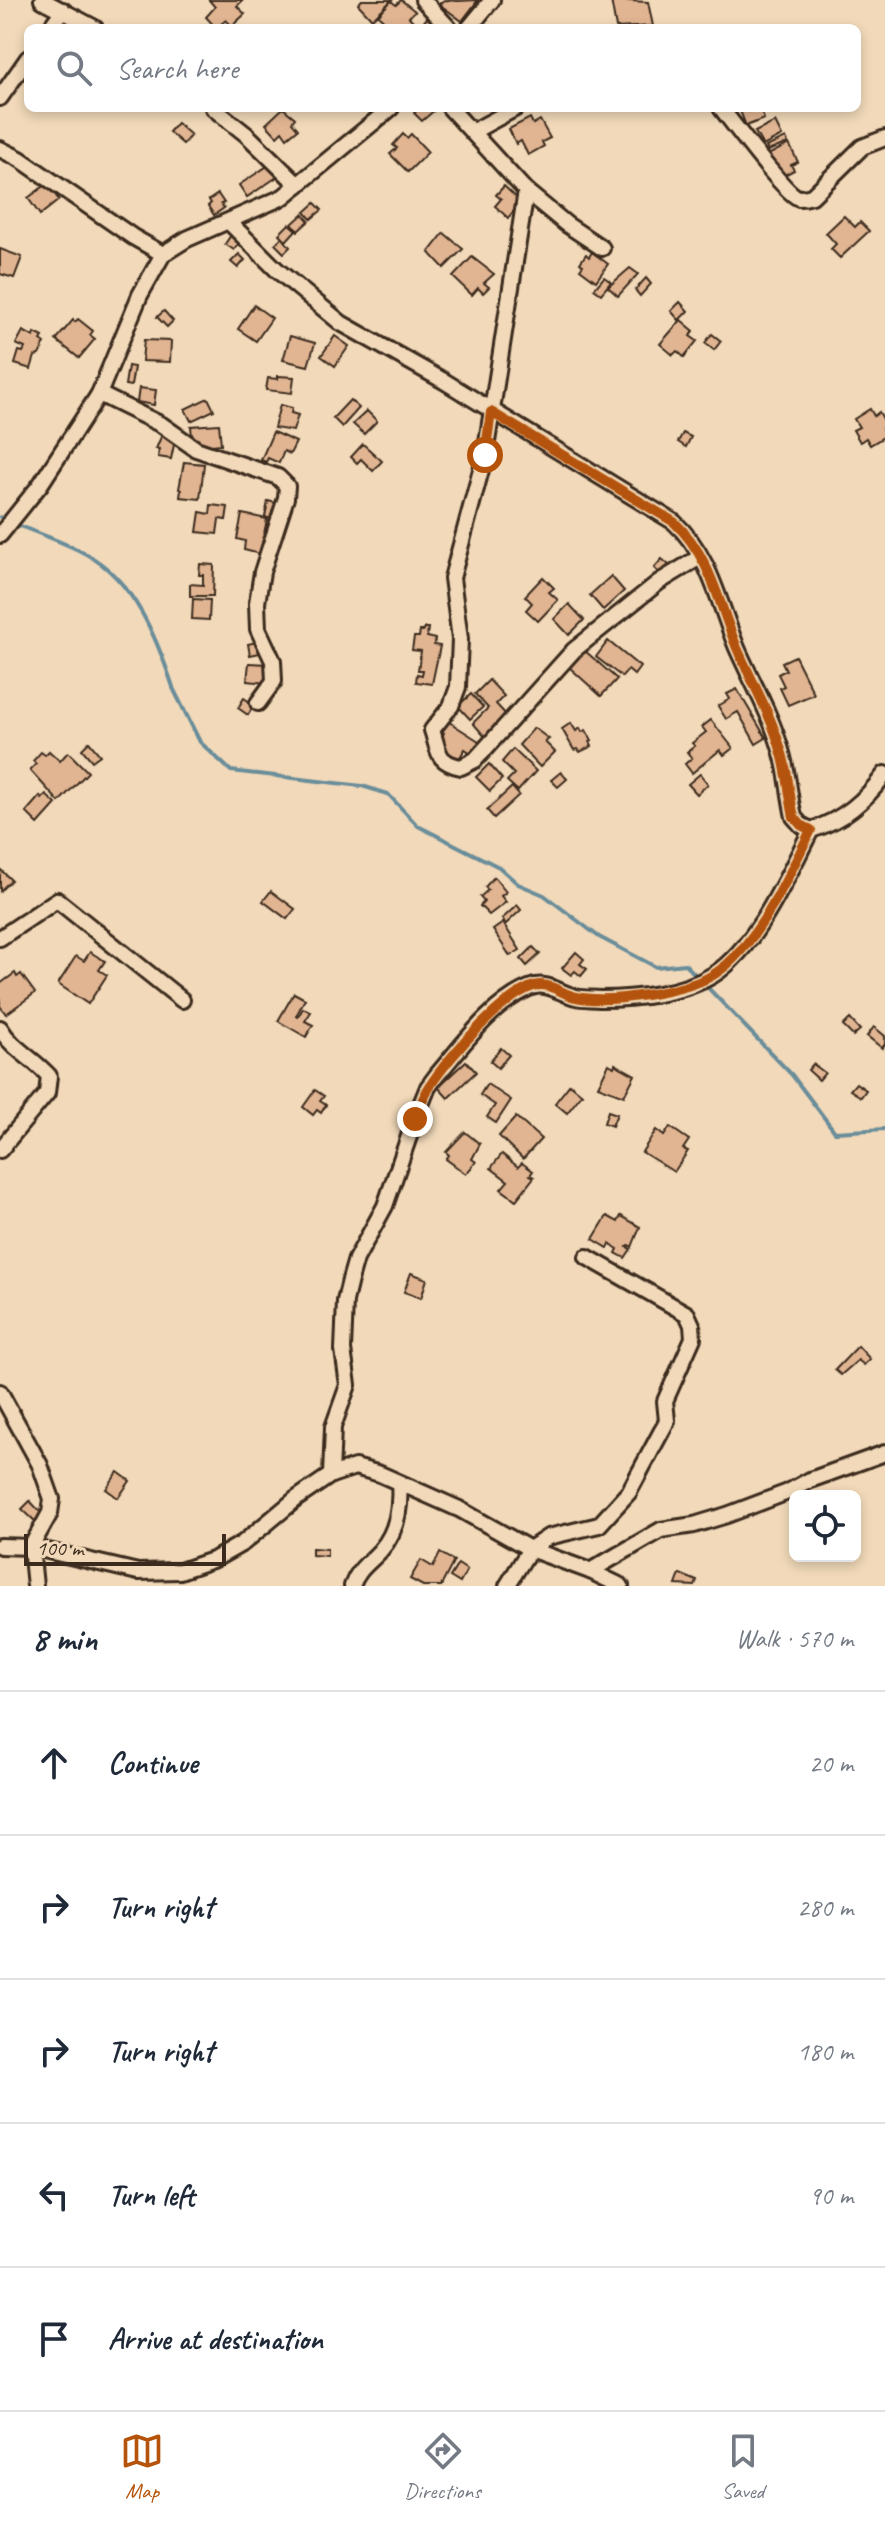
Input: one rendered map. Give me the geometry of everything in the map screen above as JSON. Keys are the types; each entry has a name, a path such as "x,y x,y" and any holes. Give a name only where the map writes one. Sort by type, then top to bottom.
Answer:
{"street":[{"path":"42,0 88,24"},
{"path":"423,0 445,24"},
{"path":"472,24 492,0"},
{"path":"53,24 63,10"},
{"path":"0,98 24,64"},
{"path":"218,112 247,135 298,185"},
{"path":"0,535 40,485 99,394 140,295 163,254 187,239 283,197 386,112"},
{"path":"454,112 526,191 602,248"},
{"path":"472,132 509,112"},
{"path":"724,112 777,179 800,198 812,196 862,147 885,138"},
{"path":"0,149 20,159 133,237 163,254"},
{"path":"526,191 485,455 452,578 460,639 458,687 451,706 432,730 435,751 445,761 461,767 475,760 574,650 659,582 700,557"},
{"path":"229,222 277,270 341,323 444,381 674,522 696,544 781,750 794,817 811,830"},
{"path":"99,394 162,425 196,449 278,477 287,486 262,572 257,603 258,629 273,661 274,681 258,703"},
{"path":"331,1475 333,1427 348,1385 343,1350 345,1301 350,1280 356,1259 385,1206 428,1087 437,1075 499,1007 530,987 541,985 575,997 604,999 683,988 713,975 735,956 776,900 811,830 843,817 885,774"},
{"path":"0,938 57,900 182,1000"},
{"path":"0,1028 16,1050 34,1060 49,1076 47,1093 0,1150"},
{"path":"507,1586 530,1549 548,1537 599,1525 629,1492 667,1421 665,1401 693,1338 687,1314 587,1257"},
{"path":"0,1392 40,1465 52,1499 50,1513 31,1547 35,1586"},
{"path":"590,1571 661,1530 694,1525 727,1515 885,1453"},
{"path":"0,1546 31,1547 138,1572 180,1571 215,1559 243,1543 296,1499 331,1475 355,1467 369,1469 459,1509 530,1549 621,1586"},
{"path":"352,1586 362,1566 389,1539 400,1500 399,1483"}],"building":[{"path":"209,0 243,0 237,6 245,14 234,24 226,20 221,24 212,24 206,17 215,7"},
{"path":"362,0 392,0 372,19 358,4"},
{"path":"401,0 415,11 409,17 414,24 388,24 378,15 391,1 396,5"},
{"path":"444,0 478,0 462,21 439,4"},
{"path":"611,0 648,2 653,24 615,24"},
{"path":"430,15 440,24 422,24"},
{"path":"279,112 288,112 295,118 292,122 298,129 287,138 282,131 277,136 266,124"},
{"path":"415,112 432,112 422,121"},
{"path":"741,112 761,112 764,119 746,126"},
{"path":"530,118 533,124 540,120 550,138 542,142 544,146 528,155 521,141 516,144 509,129"},
{"path":"775,122 782,136 763,146 755,132"},
{"path":"177,123 191,135 183,144 169,132"},
{"path":"403,134 407,138 411,134 428,152 408,172 390,154 397,148 393,145"},
{"path":"786,138 788,143 768,151 766,147"},
{"path":"789,144 798,162 791,165 794,170 779,178 768,155"},
{"path":"269,165 277,177 247,197 239,185"},
{"path":"47,184 59,200 40,215 28,198"},
{"path":"504,186 521,202 508,218 495,206 501,199 496,195"},
{"path":"218,194 224,208 214,215 208,206 211,203 209,200"},
{"path":"315,203 322,210 311,219 305,212"},
{"path":"303,214 309,221 298,231 292,224"},
{"path":"844,216 855,227 860,222 869,231 840,258 831,249 836,244 826,233"},
{"path":"289,224 296,230 286,241 279,234"},
{"path":"444,233 463,249 444,268 429,252"},
{"path":"231,235 240,242 234,250 225,244"},
{"path":"282,237 290,247 284,253 275,244"},
{"path":"0,249 22,257 14,278 0,274"},
{"path":"592,252 608,264 596,281 580,269 586,254 589,257"},
{"path":"239,254 245,260 238,268 231,262"},
{"path":"472,257 494,274 484,283 489,287 483,293 478,288 472,295 453,277"},
{"path":"630,268 638,274 618,296 608,287"},
{"path":"604,277 611,282 601,294 594,289"},
{"path":"646,278 651,284 640,296 635,290"},
{"path":"680,302 688,311 679,320 671,311"},
{"path":"254,305 272,318 256,341 238,329"},
{"path":"164,311 173,321 167,327 157,317"},
{"path":"78,319 93,331 90,335 95,339 79,358 56,340 73,320"},
{"path":"681,320 694,331 690,336 697,341 684,357 677,351 673,355 660,344"},
{"path":"23,331 34,337 35,333 43,337 41,340 45,343 39,355 35,356 31,369 15,364 19,351 23,352 25,348 16,344"},
{"path":"712,334 721,341 714,350 705,343"},
{"path":"290,336 315,343 308,366 283,360"},
{"path":"335,336 349,346 335,366 321,356"},
{"path":"144,340 171,341 170,362 142,361"},
{"path":"128,366 134,367 131,386 125,385"},
{"path":"278,376 294,377 292,393 266,390 268,378 278,379"},
{"path":"139,388 156,390 154,405 137,402"},
{"path":"208,398 214,410 191,421 185,409"},
{"path":"350,400 359,408 342,427 333,418"},
{"path":"280,405 292,408 291,413 298,415 293,431 274,428"},
{"path":"870,409 874,416 879,412 885,422 882,429 885,436 870,445 866,438 860,442 853,430 859,427 854,419"},
{"path":"367,411 377,421 364,434 353,424"},
{"path":"219,424 221,444 193,447 191,426"},
{"path":"163,432 176,435 171,459 158,457 159,449 156,449"},
{"path":"273,432 296,442 290,454 284,451 279,463 268,458 266,462 261,460"},
{"path":"683,433 691,437 686,447 678,442"},
{"path":"363,444 382,461 373,471 361,459 357,463 351,457"},
{"path":"184,462 204,464 200,499 180,497"},
{"path":"268,501 280,504 273,527 266,525"},
{"path":"211,505 228,507 226,520 219,519 217,534 197,532 200,512 210,514"},
{"path":"242,514 267,519 260,554 244,550 245,541 237,539"},
{"path":"662,559 669,565 660,574 654,568"},
{"path":"200,564 214,565 213,596 190,596 190,584 203,585 203,575 199,575"},
{"path":"611,576 624,591 603,610 590,595"},
{"path":"543,577 554,588 549,592 558,600 538,621 526,610 532,603 525,596"},
{"path":"193,599 210,600 209,620 192,619"},
{"path":"569,604 584,620 569,635 554,619"},
{"path":"424,628 428,628 427,637 435,639 434,645 440,646 432,684 416,682 417,674 422,675 423,670 418,670 421,651 412,650 414,637 419,637"},
{"path":"608,641 640,667 634,675 628,670 622,677 596,657"},
{"path":"257,642 260,653 250,655 248,644"},
{"path":"584,650 617,679 601,696 569,667"},
{"path":"795,656 814,694 788,705 778,674 786,670 782,662"},
{"path":"249,663 268,664 267,683 247,681"},
{"path":"489,680 504,696 496,704 509,718 487,739 473,723 488,708 475,694"},
{"path":"737,689 766,738 756,744 738,712 726,719 718,706 730,699 727,694"},
{"path":"471,694 483,707 470,719 458,706"},
{"path":"244,698 254,705 248,715 238,708"},
{"path":"446,720 482,743 474,755 465,749 457,762 435,747 444,733 439,729"},
{"path":"711,720 733,748 724,755 720,750 692,773 685,764 692,758 687,752 695,746 692,743 706,732 702,727"},
{"path":"571,723 576,731 580,728 582,732 586,730 592,746 580,752 574,750 562,729"},
{"path":"534,728 549,739 545,742 555,752 540,767 519,745"},
{"path":"89,742 100,755 92,761 82,749"},
{"path":"513,749 536,771 518,791 507,781 514,774 502,762"},
{"path":"49,751 60,761 68,752 88,772 59,802 30,770 41,752 45,755"},
{"path":"489,764 502,779 490,791 476,777"},
{"path":"561,772 567,779 558,787 551,780"},
{"path":"700,774 708,784 697,794 688,784"},
{"path":"512,787 519,795 494,818 487,810"},
{"path":"46,795 56,804 38,824 26,812 40,796 42,799"},
{"path":"0,869 11,880 0,891"},
{"path":"494,877 506,892 501,896 506,902 489,915 480,906 484,902 480,897 488,890 485,887"},
{"path":"271,891 295,909 287,919 263,901"},
{"path":"517,905 521,910 506,924 502,919"},
{"path":"503,923 520,950 510,956 493,930"},
{"path":"533,947 540,954 527,966 521,959"},
{"path":"90,952 105,961 99,970 107,975 88,1004 58,984 76,956 84,961"},
{"path":"576,952 584,959 580,964 587,969 581,976 575,971 571,975 562,968"},
{"path":"15,973 17,977 21,974 35,993 6,1014 0,1006 0,984"},
{"path":"294,993 305,999 296,1016 303,1008 311,1012 305,1021 313,1025 306,1037 278,1021"},
{"path":"850,1019 860,1030 853,1036 843,1026"},
{"path":"874,1027 885,1036 882,1048 867,1036"},
{"path":"501,1048 509,1055 498,1068 490,1061"},
{"path":"466,1061 476,1072 448,1098 438,1087"},
{"path":"609,1064 635,1075 624,1096 598,1086"},
{"path":"813,1064 825,1073 819,1080 808,1070"},
{"path":"856,1083 866,1090 861,1097 850,1090"},
{"path":"487,1084 511,1100 496,1123 487,1117 495,1105 480,1095"},
{"path":"570,1084 582,1094 567,1113 555,1103"},
{"path":"315,1090 324,1096 320,1101 326,1105 321,1113 317,1110 313,1115 303,1107"},
{"path":"608,1111 617,1114 612,1126 604,1123"},
{"path":"516,1117 541,1139 523,1159 499,1136"},
{"path":"670,1127 689,1140 683,1149 688,1151 674,1172 642,1152 656,1130 664,1136"},
{"path":"465,1132 480,1144 472,1159 476,1162 466,1174 446,1159 449,1155 446,1152"},
{"path":"502,1154 518,1167 522,1163 533,1171 530,1175 534,1177 516,1200 501,1189 508,1181 491,1168"},
{"path":"607,1216 618,1222 621,1216 640,1227 632,1247 627,1247 631,1249 625,1258 616,1253 618,1249 610,1244 608,1248 593,1239"},
{"path":"411,1273 427,1279 421,1298 404,1292"},
{"path":"858,1346 870,1359 864,1365 858,1360 841,1375 835,1370"},
{"path":"118,1472 130,1481 118,1498 106,1489"},
{"path":"30,1501 44,1516 37,1523 22,1509"},
{"path":"312,1548 327,1549 327,1556 312,1555"},
{"path":"440,1553 454,1561 441,1586 423,1586 410,1579 421,1560 433,1567"},
{"path":"458,1564 467,1570 460,1583 450,1577"},
{"path":"680,1574 697,1581 695,1586 676,1585"}],"waterway":[{"path":"0,517 86,554 118,579 142,612 173,687"},
{"path":"173,688 200,742 231,771 362,786 388,794 418,826 499,867 518,884 544,895 599,937 656,967 685,964 792,1075 835,1132 885,1129"}],"route":[{"path":"415,1119 428,1087 472,1034 499,1007 530,987 541,985 575,997 604,999 683,988 713,975 735,956 776,900 811,830 794,817 781,750 696,544 674,522 491,412 485,455"}]}
